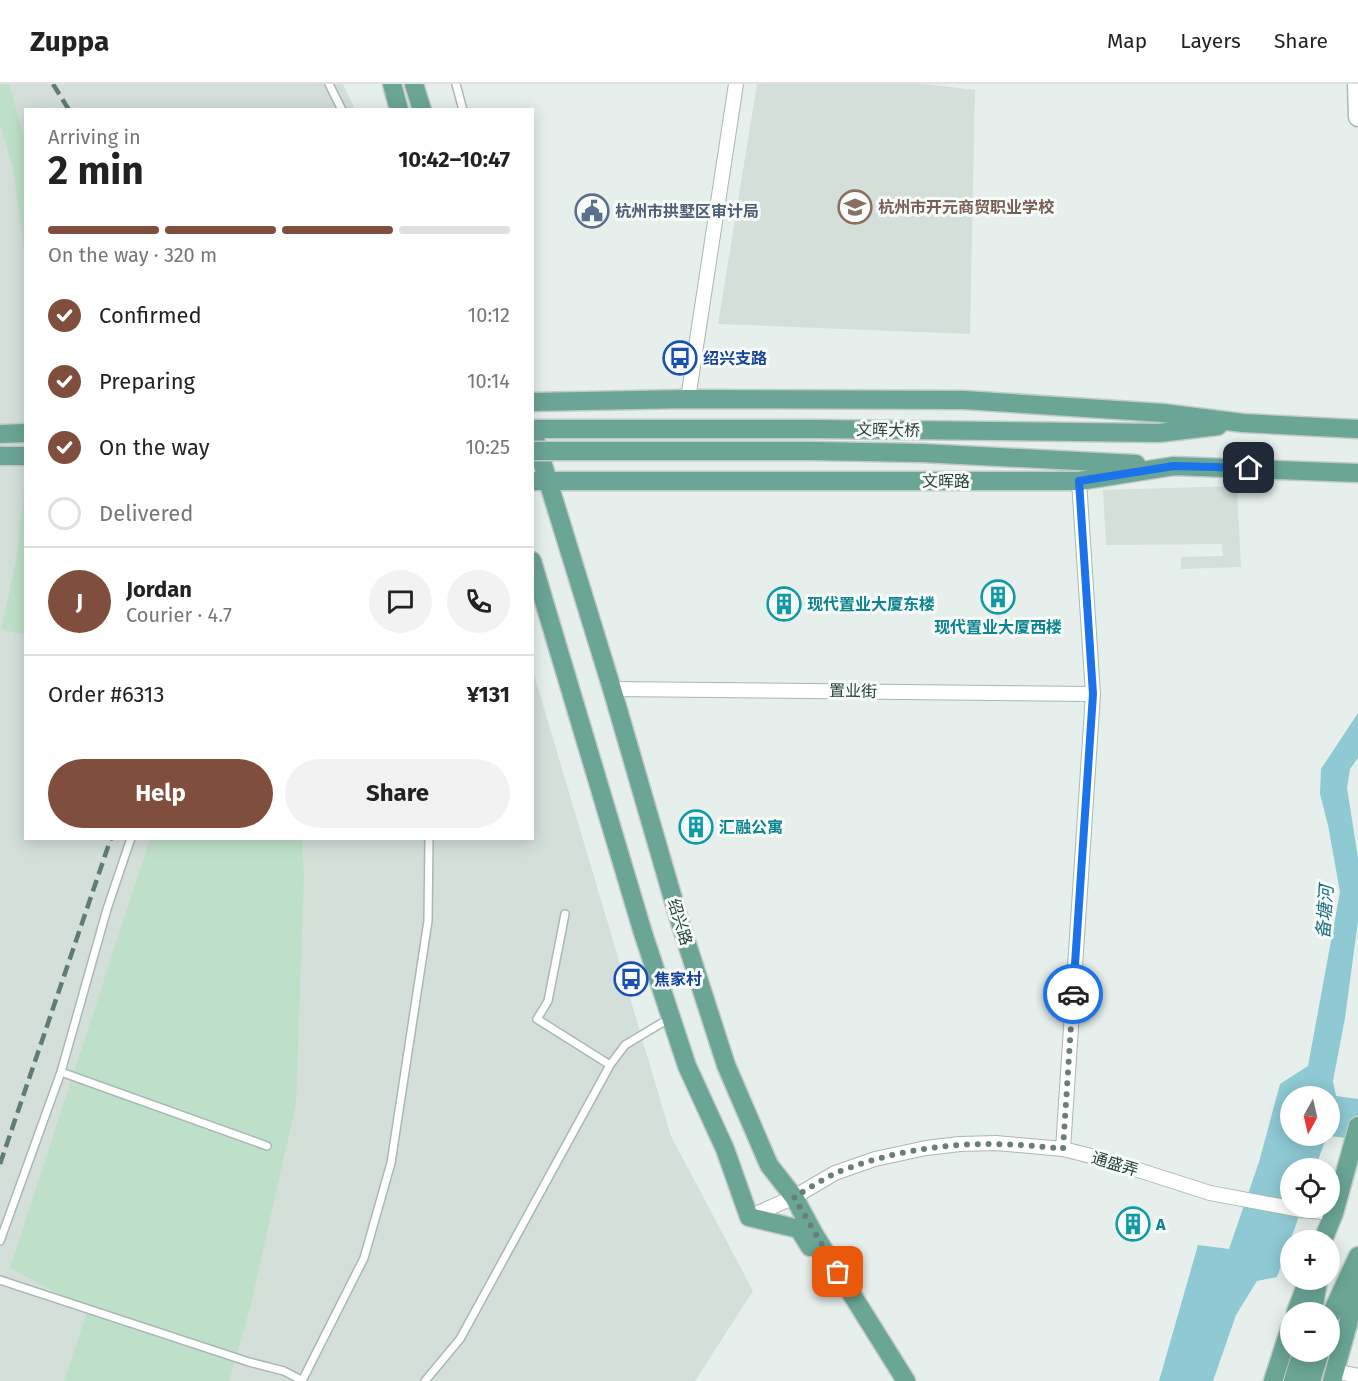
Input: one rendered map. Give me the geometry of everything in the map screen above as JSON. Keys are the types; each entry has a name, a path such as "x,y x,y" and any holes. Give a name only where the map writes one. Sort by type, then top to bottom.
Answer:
{"main road":[{"path":"392,84 398,108"},
{"path":"414,84 421,108"},
{"path":"1357,84 1358,117"},
{"path":"534,402 688,399 964,400 1163,412 1243,423 1358,429"},
{"name":"文晖大桥","path":"534,429 1159,433 1243,423"},
{"path":"0,434 24,434"},
{"name":"绍兴路","path":"534,442 540,481 612,689 678,916 726,1065 769,1165 794,1197 814,1234 906,1381"},
{"name":"文晖大桥","path":"534,451 922,453 1174,466"},
{"path":"0,456 24,456"},
{"name":"文晖路","path":"540,481 1079,481 1174,466 1358,474"},
{"path":"534,568 643,933 687,1066 725,1149 750,1217 799,1229 892,1381"},
{"path":"1340,1192 1356,1134"},
{"path":"1336,1302 1358,1256"},
{"path":"1333,1376 1348,1324 1358,1272"},
{"path":"1273,1381 1280,1359"},
{"path":"1293,1381 1299,1362"},
{"path":"1311,1381 1317,1362"}],"street":[{"path":"688,399 736,84"},
{"path":"1063,1149 1093,694 1079,481"},
{"name":"置业街","path":"612,689 1093,694"},
{"name":"通盛弄","path":"750,1217 794,1197 836,1173 875,1159 926,1148 996,1143 1063,1149 1210,1192 1280,1206"},
{"path":"1333,1376 1358,1376"}],"lane":[{"path":"329,84 341,108"},
{"path":"456,84 462,108"},
{"path":"0,1241 61,1072 107,909 130,840"},
{"path":"0,1280 249,1362 284,1371 303,1381 364,1258 391,1163 428,921 429,840"},
{"path":"565,914 548,1001 537,1019 610,1065"},
{"path":"425,1381 460,1339 610,1065 625,1045 671,1017"},
{"path":"61,1072 267,1146"}],"shaded area":[{"path":"0,84 343,84 355,108 24,108 24,840 534,840 534,674 671,1136 753,1291 695,1381 0,1381"},
{"name":"杭州市开元商贸职业学校","path":"757,84 924,84 975,90 970,334 718,324"},
{"path":"1237,486 1241,567 1181,569 1181,557 1223,556 1222,544 1106,545 1103,490"}],"green space":[{"path":"0,84 9,84 24,136 24,249 14,173 0,124"},
{"path":"24,491 24,635 1,629 16,562"},
{"path":"150,840 302,840 304,875 296,1104 250,1308 229,1381 64,1381 88,1309 10,1268"}],"water":[{"path":"1358,713 1358,758 1350,769 1347,788 1358,858 1358,921 1334,1086 1280,1086 1280,1146 1323,1146 1319,1158 1280,1158 1280,1218 1298,1218 1294,1230 1280,1230 1280,1269 1277,1277 1257,1281 1236,1315 1213,1381 1159,1381 1198,1245 1229,1249 1259,1162 1280,1084 1308,1066 1340,892 1320,794 1321,769"},
{"path":"1340,1097 1358,1099 1358,1139 1340,1137"}],"railway":[{"path":"53,84 68,108"},
{"path":"0,1164 110,840"}],"way so far":[{"path":"838,1272 794,1197 836,1173 875,1159 926,1148 960,1144 996,1143 1063,1149 1073,994"}],"place":[{"name":"杭州市开元商贸职业学校","path":"855,207"},
{"name":"杭州市拱墅区审计局","path":"592,211"},
{"name":"绍兴支路","path":"680,358"},
{"name":"现代置业大厦西楼","path":"998,597"},
{"name":"现代置业大厦东楼","path":"784,604"},
{"name":"汇融公寓","path":"696,827"},
{"name":"焦家村","path":"631,979"},
{"name":"A","path":"1133,1224"}],"route":[{"path":"1073,994 1093,694 1079,481 1174,466 1249,468"}],"water label":[{"name":"备塘河","path":"1325,912"}]}
